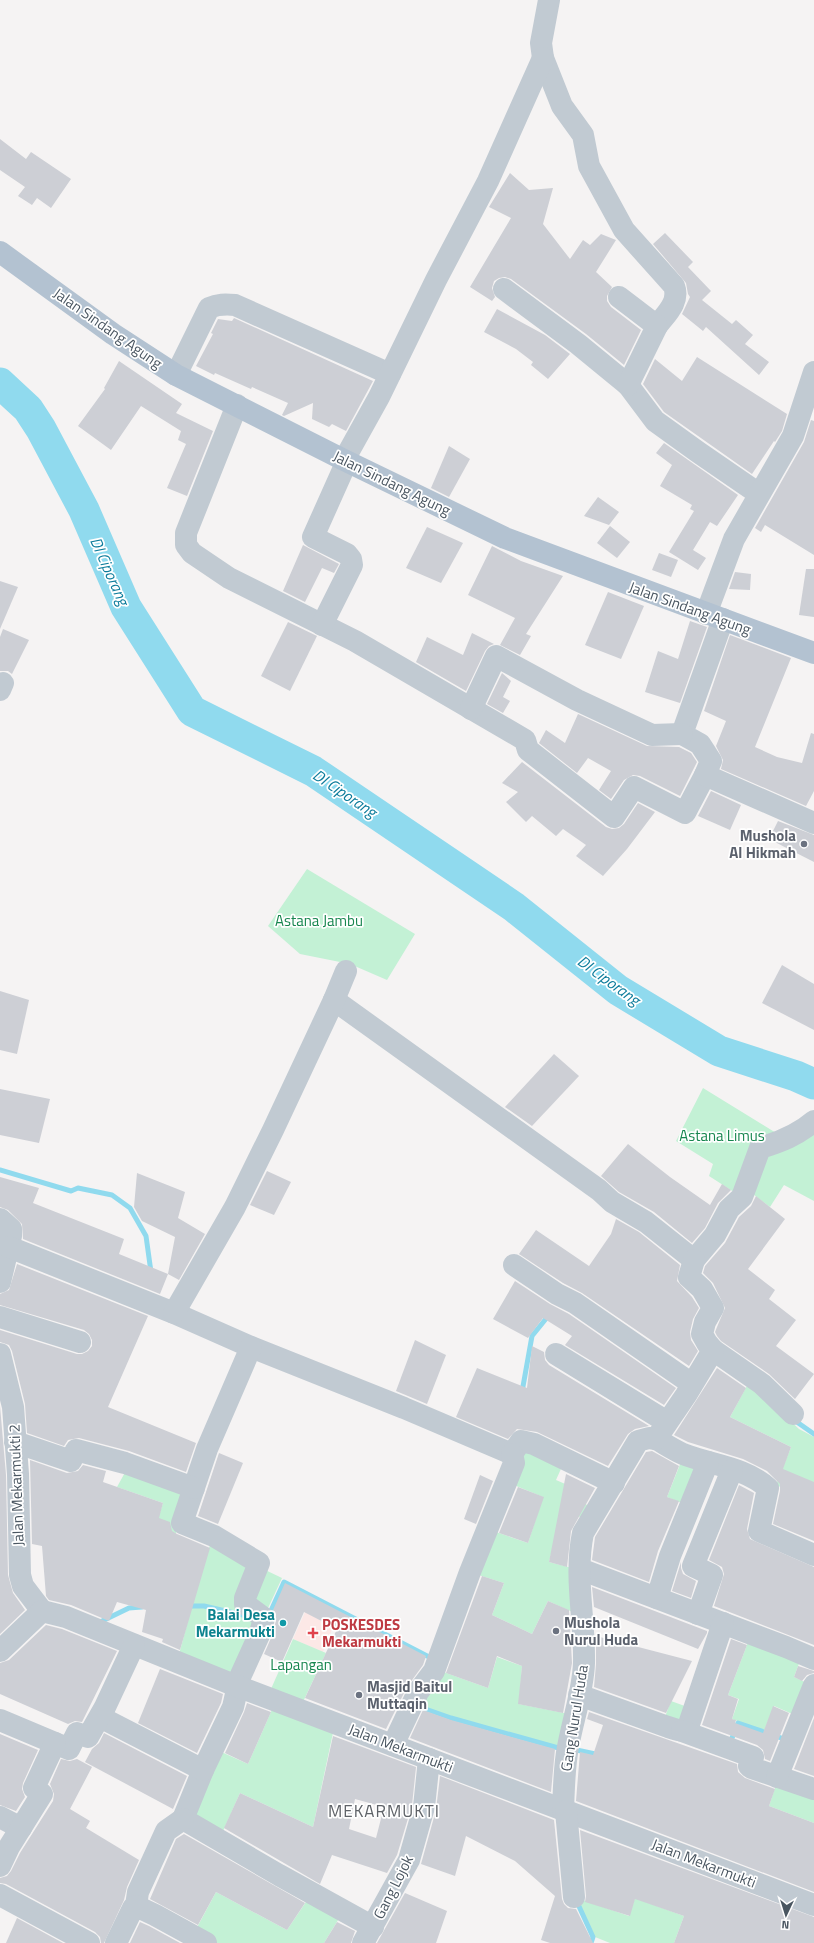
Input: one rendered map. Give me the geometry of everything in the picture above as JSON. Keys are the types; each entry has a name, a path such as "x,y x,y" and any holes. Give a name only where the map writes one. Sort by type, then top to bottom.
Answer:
{"main road":[{"name":"Jalan Sindang Agung","path":"0,252 112,334 176,375 346,461 505,538 814,653"}],"street":[{"path":"549,0 541,43 543,58 562,106 583,135 589,166 624,230 674,286 676,298 674,303 657,326 628,385"},
{"path":"322,625 352,566 351,559 347,554 313,537 346,461 436,280 488,181 543,58"},
{"path":"504,289 578,344 628,385 655,421 759,494"},
{"path":"619,297 657,326"},
{"path":"176,375 209,308 218,304 235,304 390,374"},
{"path":"682,734 715,617 734,539 793,436 814,372"},
{"path":"237,405 195,506 186,533 186,545 199,557 229,578 355,641 471,709 525,740 528,750 614,817 634,787 684,813 706,774 711,761 700,744 682,734 652,735 577,700 496,656 471,709"},
{"path":"706,774 814,823"},
{"path":"174,1313 234,1207 334,1000 346,971"},
{"path":"334,1000 599,1190 612,1202 646,1222 694,1260"},
{"path":"793,1414 762,1384 713,1350 707,1343 702,1334 705,1322 713,1308 702,1289 689,1277 694,1260 716,1235 729,1209 742,1197 760,1148 789,1138 806,1129 814,1121"},
{"path":"0,1219 11,1230 9,1246 0,1282"},
{"path":"9,1246 174,1313 251,1347 404,1408 512,1454"},
{"path":"514,1265 557,1294 575,1303 692,1384"},
{"path":"0,1317 80,1342"},
{"path":"146,1911 138,1892 166,1831 184,1819 203,1770 233,1707 240,1677 260,1633 264,1618 245,1604 245,1598 259,1563 214,1536 182,1523 207,1449 251,1347"},
{"path":"661,1431 713,1350"},
{"name":"Jalan Mekarmukti 2","path":"0,1354 13,1407 10,1439 18,1474 9,1549 23,1586 42,1611"},
{"path":"556,1354 661,1431 683,1454 755,1478 768,1488 759,1532 814,1555"},
{"name":"Gang Nurul Huda","path":"574,1897 564,1811 567,1748 579,1695 584,1664 580,1547 583,1533 638,1441 649,1438 661,1431"},
{"path":"10,1439 71,1461 76,1450 124,1463 194,1488"},
{"path":"393,1745 418,1692 434,1671 470,1572 514,1463 512,1454 521,1442 534,1444 614,1483"},
{"path":"657,1598 670,1556 708,1462"},
{"path":"698,1614 712,1575 693,1566 732,1470"},
{"path":"580,1569 814,1659"},
{"path":"0,1651 42,1611"},
{"name":"Jalan Mekarmukti","path":"42,1611 66,1617 238,1687 814,1905"},
{"path":"682,1731 688,1727 723,1623"},
{"path":"0,1720 69,1749 77,1733 88,1737 100,1717 134,1645"},
{"path":"777,1777 814,1685"},
{"path":"579,1695 752,1757 749,1766 814,1789"},
{"path":"100,1717 203,1770"},
{"path":"0,1866 42,1794 34,1788 54,1743"},
{"name":"Gang Lojok","path":"368,1935 380,1909 409,1860 424,1807 429,1759"},
{"path":"0,1817 21,1828"},
{"path":"184,1819 279,1875 368,1935"},
{"path":"0,1895 89,1943"},
{"path":"116,1943 133,1908 146,1911 206,1943"}],"shaded area":[{"name":"POSKESDES Mekarmukti","path":"305,1612 333,1627 323,1652 293,1639"}],"green space":[{"name":"Astana Jambu","path":"307,869 415,934 387,980 350,964 300,954 268,926"},
{"name":"Astana Limus","path":"703,1088 781,1136 737,1194 709,1176 713,1164 676,1141"},
{"name":"Astana Limus","path":"814,1129 814,1201 784,1185 770,1207 749,1191 763,1151"},
{"path":"749,1382 799,1429 814,1437 814,1482 794,1493 776,1485 791,1447 730,1417"},
{"path":"521,1443 564,1462 556,1480 577,1489 574,1499 594,1508 588,1520 562,1510 549,1562 576,1569 577,1614 548,1601 532,1634 492,1615 504,1583 472,1573 490,1530 528,1543 543,1497 509,1483"},
{"path":"683,1457 705,1465 689,1506 667,1497"},
{"path":"128,1467 192,1489 168,1555 150,1544 163,1503 117,1487"},
{"path":"214,1534 259,1567 282,1578 235,1679 178,1658 203,1565"},
{"path":"750,1637 801,1658 794,1677 811,1685 797,1716 774,1706 764,1731 732,1719 739,1699 728,1695"},
{"name":"Lapangan","path":"293,1639 326,1653 302,1704 271,1689"},
{"path":"497,1657 522,1666 519,1704 569,1714 561,1748 452,1717 416,1705 438,1670 488,1688"},
{"path":"671,1701 693,1709 686,1727 663,1722"},
{"path":"274,1705 334,1728 313,1827 240,1793 220,1838 186,1817 217,1750 248,1764"},
{"path":"778,1779 814,1791 814,1823 769,1806"},
{"path":"216,1892 287,1930 310,1896 343,1912 324,1943 211,1943 194,1933"},
{"path":"577,1898 629,1916 635,1898 684,1916 674,1943 610,1943 595,1937"}],"building":[{"path":"0,139 26,159 31,152 71,179 51,208 37,198 32,205 18,196 25,187 0,170"},
{"path":"510,173 529,190 553,188 543,224 570,259 583,240 590,245 601,234 616,240 596,272 612,287 607,296 607,301 611,307 641,330 624,365 586,334 511,279 505,277 494,281 492,288 495,297 492,301 470,287 511,218 489,207"},
{"path":"665,233 693,262 688,267 711,291 702,300 732,324 736,320 753,335 745,344 769,362 759,375 706,327 703,331 682,314 690,297 686,283 653,244"},
{"path":"497,309 545,335 570,354 548,379 531,365 533,362 516,349 484,332"},
{"path":"234,318 373,381 346,431 332,424 329,427 312,419 313,403 284,416 282,415 288,403 215,373 214,375 196,366 213,334 211,333 218,319 232,321"},
{"path":"697,357 787,414 782,431 752,474 664,412 643,384 655,359 682,381"},
{"path":"119,361 182,404 176,413 213,431 187,496 167,488 186,444 178,440 181,431 141,406 111,450 78,426 105,389 104,388"},
{"path":"811,420 814,421 814,555 765,525 761,532 755,528 804,442"},
{"path":"664,443 738,495 717,526 710,522 693,550 706,558 698,570 669,552 694,511 690,509 692,505 660,486 672,465 656,453"},
{"path":"449,446 470,459 449,497 431,488"},
{"path":"598,497 619,512 609,525 584,516"},
{"path":"610,526 630,542 617,558 597,543"},
{"path":"427,527 463,543 441,583 406,568"},
{"path":"303,545 339,564 334,573 322,568 305,602 283,591"},
{"path":"492,546 521,561 563,576 526,634 531,636 520,655 500,645 515,618 468,595"},
{"path":"659,553 678,560 671,577 652,570"},
{"path":"806,569 814,569 814,617 799,615"},
{"path":"735,572 751,574 750,590 729,589"},
{"path":"0,581 18,587 0,629"},
{"path":"608,592 644,606 621,659 585,645"},
{"path":"690,621 707,627 680,703 645,692 658,651 678,659"},
{"path":"288,622 317,636 290,691 261,676"},
{"path":"3,629 29,640 12,674 8,671 0,671 0,637"},
{"path":"472,633 494,644 489,646 485,651 466,691 416,662 427,637 463,655"},
{"path":"730,635 791,658 755,747 777,757 802,763 811,733 814,734 814,791 806,806 721,769 723,760 716,746 726,721 704,711"},
{"path":"502,673 511,681 503,697 510,701 503,713 487,704"},
{"path":"578,714 647,746 679,747 691,753 697,762 680,796 640,776 633,775 624,780 611,799 599,790 611,771 588,758 577,773 539,743 546,730 565,743"},
{"path":"522,762 606,827 612,829 619,828 624,824 638,803 655,812 627,849 603,876 576,856 586,845 563,829 556,836 532,816 526,822 506,802 518,792 502,783"},
{"path":"711,791 741,805 730,830 698,816"},
{"path":"778,821 814,835 814,862 769,839"},
{"path":"782,965 814,984 814,1030 762,1003"},
{"path":"0,991 29,1000 17,1054 0,1050"},
{"path":"554,1054 579,1076 532,1126 505,1107"},
{"path":"0,1089 50,1099 39,1143 0,1135"},
{"path":"628,1144 670,1177 710,1205 722,1184 731,1190 718,1203 705,1228 692,1243 654,1212 619,1192 601,1176"},
{"path":"267,1171 291,1182 274,1215 250,1205"},
{"path":"137,1173 185,1192 178,1218 205,1234 179,1280 168,1274 175,1237 142,1221 134,1207"},
{"path":"0,1177 39,1188 33,1203 124,1239 119,1254 168,1274 160,1294 23,1239 22,1224 8,1210 0,1207"},
{"path":"756,1196 785,1219 748,1269 775,1290 769,1299 796,1320 776,1346 814,1374 795,1399 769,1374 721,1341 717,1336 715,1332 725,1308 713,1283 703,1273 705,1266 725,1243 739,1217 751,1206"},
{"path":"616,1219 639,1232 680,1265 677,1281 692,1297 699,1308 693,1319 690,1332 691,1340 698,1351 689,1366 582,1293 563,1283 519,1254 536,1230 589,1266 611,1234"},
{"path":"17,1264 148,1316 108,1407 196,1443 186,1472 129,1451 79,1438 68,1440 64,1446 27,1433 25,1404 12,1351 9,1345 0,1342 0,1330 77,1354 82,1354 88,1351 92,1346 92,1340 89,1334 84,1330 0,1305 0,1294 9,1290"},
{"path":"515,1281 550,1304 569,1314 676,1388 664,1405 565,1345 572,1336 543,1318 528,1338 493,1319"},
{"path":"415,1340 446,1355 427,1404 396,1391"},
{"path":"532,1346 544,1352 545,1360 549,1365 649,1426 635,1429 628,1434 608,1466 537,1432 517,1429 508,1439 456,1417 477,1368 527,1388"},
{"path":"717,1368 746,1388 730,1417 791,1447 783,1469 814,1482 814,1541 773,1524 780,1491 780,1484 767,1471 743,1459 688,1442 674,1435"},
{"path":"0,1406 6,1475 8,1575 13,1593 25,1610 0,1634"},
{"path":"652,1451 679,1466 667,1497 679,1501 658,1551 649,1582 592,1560 595,1537 646,1452"},
{"path":"219,1453 243,1463 218,1524 198,1516"},
{"path":"30,1460 67,1473 78,1471 83,1465 106,1471 103,1482 163,1503 159,1518 170,1522 172,1531 210,1548 180,1650 162,1642 163,1639 142,1632 146,1610 117,1602 109,1621 71,1605 49,1600 46,1596 42,1546 32,1544"},
{"path":"566,1474 595,1488 571,1531 567,1567 549,1562"},
{"path":"480,1475 493,1481 476,1524 464,1519"},
{"path":"739,1485 754,1493 747,1529 750,1539 814,1567 814,1645 714,1606 724,1574 722,1567 709,1560"},
{"path":"518,1487 544,1497 528,1543 499,1533"},
{"path":"681,1562 683,1574 696,1581 691,1598 672,1591"},
{"path":"482,1576 504,1583 492,1615 532,1634 548,1601 569,1610 572,1663 563,1713 518,1704 522,1666 497,1656 488,1688 446,1673"},
{"path":"285,1583 426,1656 423,1665 407,1687 386,1729 305,1698 337,1629 304,1612 282,1662 264,1654 276,1621 276,1614 273,1610"},
{"path":"592,1587 707,1631 707,1633 698,1649 594,1607"},
{"path":"46,1625 62,1629 117,1651 82,1722 75,1721 68,1724 0,1694 0,1663 9,1660"},
{"path":"596,1636 692,1661 666,1713 594,1687"},
{"path":"731,1639 747,1645 728,1695 738,1699 732,1719 736,1720 735,1723 763,1733 773,1706 789,1713 770,1761 765,1759 763,1750 757,1745 702,1725"},
{"path":"798,1666 814,1671 814,1673 807,1675 802,1681 794,1677"},
{"path":"160,1669 223,1694 221,1703 197,1753 138,1723"},
{"path":"247,1703 271,1712 248,1764 225,1753"},
{"path":"423,1710 451,1720 555,1749 551,1792 410,1738"},
{"path":"589,1712 737,1764 738,1772 745,1778 775,1789 769,1806 814,1823 814,1892 576,1801 580,1752 593,1755 603,1725 587,1719"},
{"path":"814,1718 814,1776 794,1769"},
{"path":"104,1733 187,1776 173,1809 85,1762 92,1749 99,1743"},
{"path":"0,1734 38,1750 23,1783 22,1789 25,1797 16,1811 0,1805"},
{"path":"333,1736 416,1767 412,1805 397,1855 387,1873 332,1855 320,1884 224,1828 240,1793 313,1827","holes":["355,1799 384,1807 376,1838 349,1829"]},
{"path":"61,1759 70,1761 77,1759 92,1767 70,1809 90,1821 86,1828 139,1860 127,1887 124,1900 104,1943 101,1943 100,1937 95,1932 6,1884 0,1883 0,1878 7,1876 11,1871 20,1853 53,1801 54,1794 50,1784"},
{"path":"440,1776 554,1820 562,1899 568,1908 576,1909 593,1943 550,1943 541,1940 555,1896 515,1861 466,1836 455,1876 421,1864 436,1810"},
{"path":"580,1830 814,1917 814,1943 674,1943 684,1916 635,1899 630,1916 585,1902 586,1896"},
{"path":"184,1834 305,1903 287,1930 216,1892 198,1925 150,1899 176,1839"},
{"path":"405,1893 447,1911 436,1943 377,1943"},
{"path":"17,1918 63,1943 6,1943"},
{"path":"140,1922 149,1926 180,1943 130,1943"},
{"path":"337,1922 355,1931 351,1943 324,1943"}],"waterway":[{"name":"DI Ciporang","path":"0,383 28,409 41,429 84,510 126,607 192,711 313,771 514,907 618,990 719,1051 796,1076 814,1084"},
{"path":"0,1170 71,1191 78,1188 112,1195 130,1208 146,1236 151,1272"},
{"path":"522,1392 532,1336 549,1315"},
{"path":"794,1420 814,1434"},
{"path":"269,1615 284,1582 431,1658"},
{"path":"186,1606 204,1606 247,1616"},
{"path":"98,1623 129,1608 142,1607"},
{"path":"417,1706 451,1718 562,1749"},
{"path":"730,1743 738,1723 787,1740"},
{"path":"572,1749 600,1755"},
{"path":"577,1902 593,1937 591,1943"}],"place":[{"name":"Mushola Al Hikmah","path":"804,844"},
{"name":"Balai Desa Mekarmukti","path":"283,1623"},
{"name":"Mushola Nurul Huda","path":"556,1631"},
{"name":"POSKESDES Mekarmukti","path":"313,1633"},
{"name":"Masjid Baitul Muttaqin","path":"359,1695"}],"district":[{"name":"MEKARMUKTI","path":"384,1811"}]}
